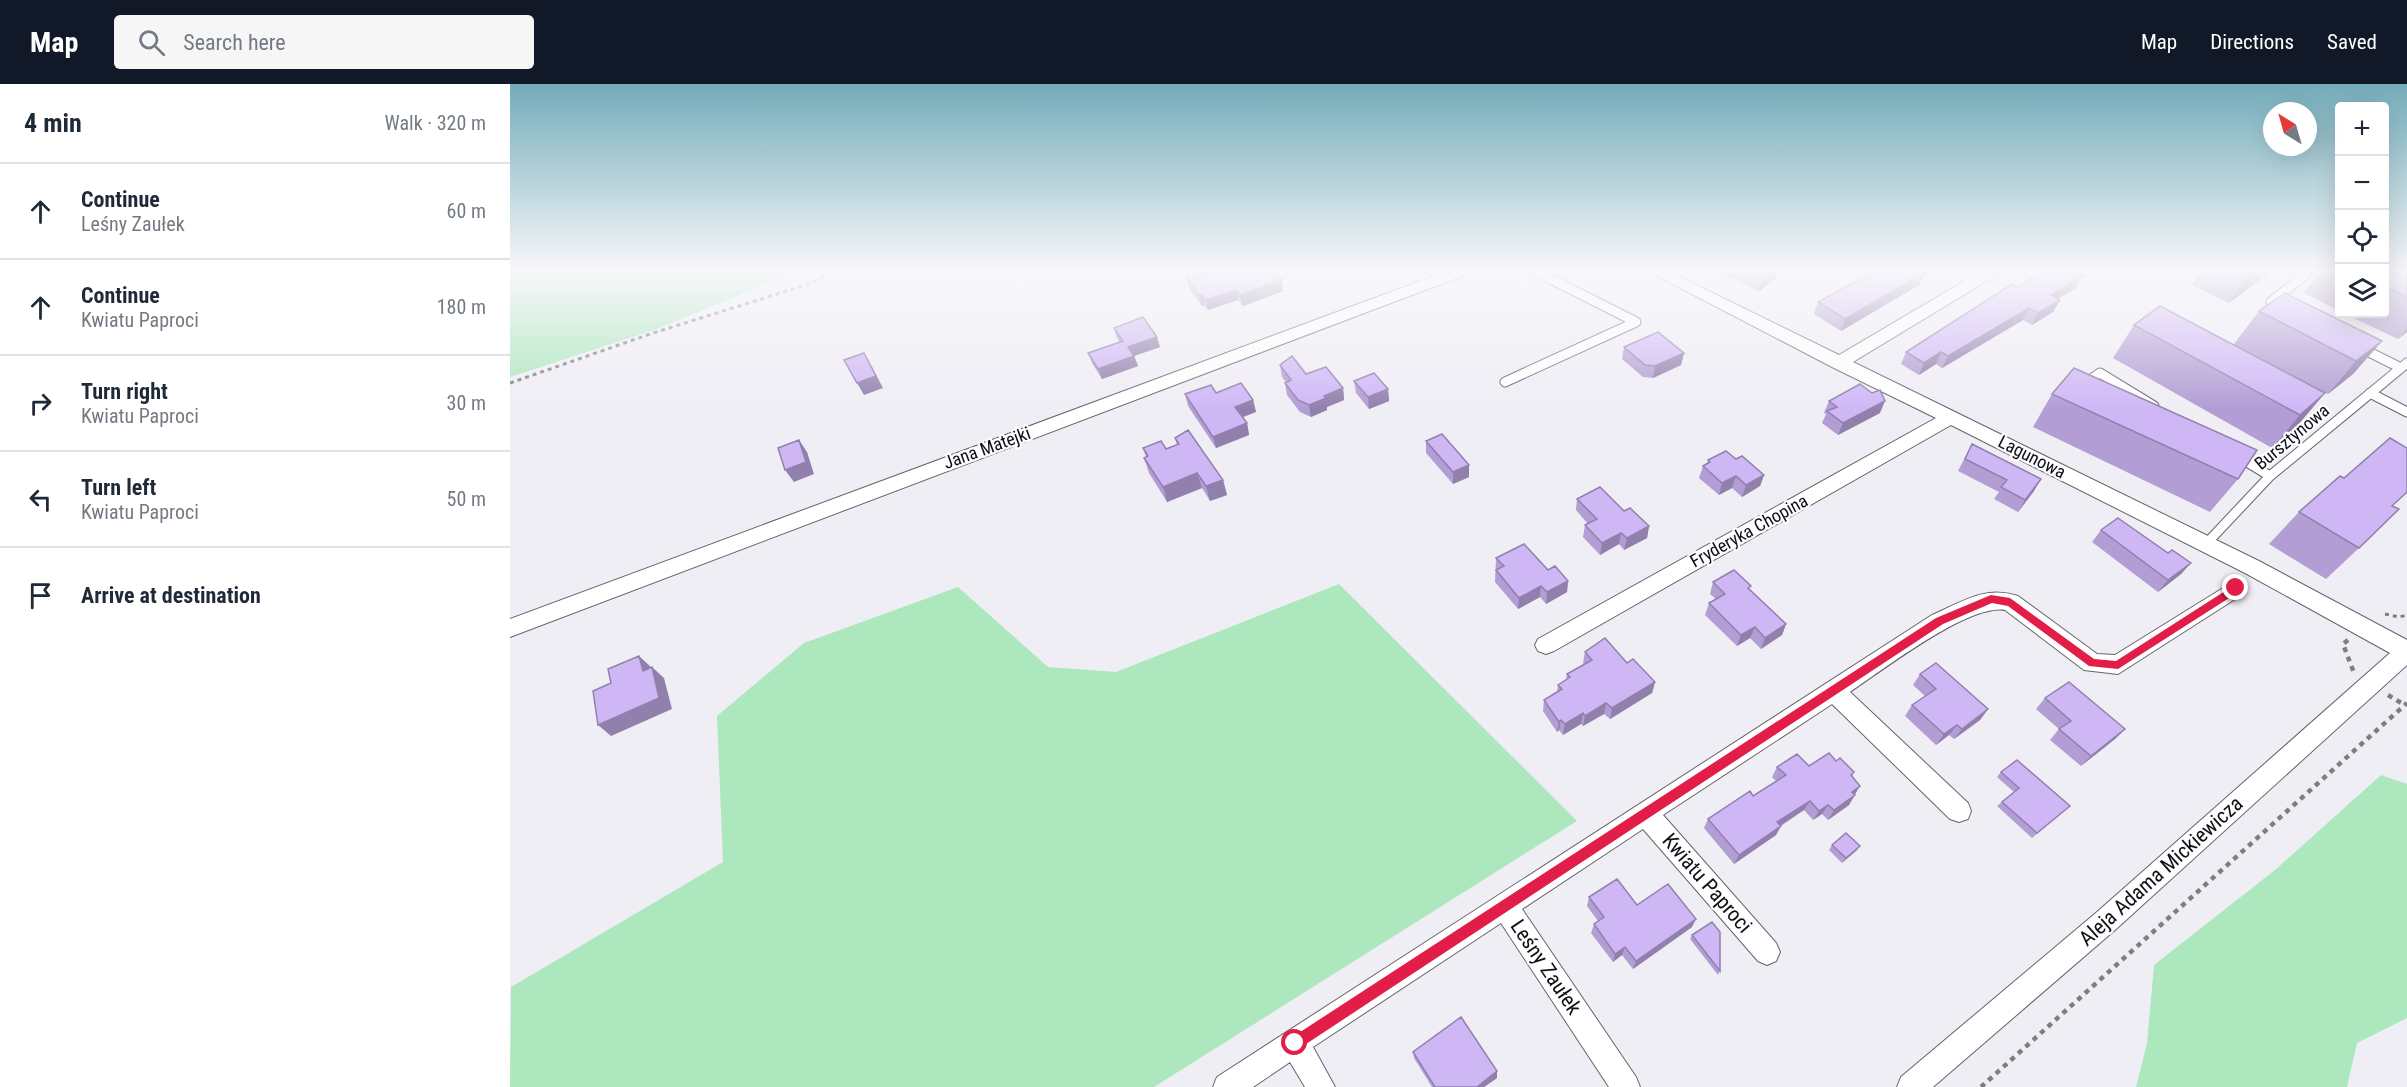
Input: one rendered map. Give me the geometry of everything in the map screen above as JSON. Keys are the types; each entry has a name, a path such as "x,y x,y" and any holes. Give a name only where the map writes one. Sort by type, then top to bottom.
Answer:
{"street":[{"name":"Jana Matejki","path":"510,628 751,534 1341,317"},
{"name":"Lagunowa","path":"1747,317 2206,544 2407,651"},
{"path":"1838,363 1915,317"},
{"name":"Fryderyka Chopina","path":"1546,645 1952,417"},
{"path":"1506,907 1940,621 1991,599 2010,602 2092,663 2118,665 2236,588"},
{"name":"Aleja Adama Mickiewicza","path":"1911,1087 2106,921 2407,651"},
{"path":"1834,691 1959,811"},
{"name":"Kwiatu Paproci","path":"1646,814 1767,952"},
{"name":"Leśny Zaułek","path":"1227,1087 1506,907 1626,1087"},
{"path":"1295,1043 1321,1087"}],"lane":[{"path":"1505,382 1636,322 1626,317"},
{"path":"2351,343 2404,365"},
{"name":"Bursztynowa","path":"2206,544 2270,476 2404,365"},
{"path":"2077,392 2089,378 2100,373 2160,410"},
{"path":"2370,393 2407,412"},
{"path":"2230,452 2270,476"}],"path":[{"path":"510,383 705,317"},
{"path":"1981,1087 2407,703"}],"green space":[{"path":"510,317 687,317 657,329 510,377"},
{"path":"1339,584 1577,821 1154,1087 510,1087 511,987 723,862 717,716 804,643 958,587 1048,667 1116,672"},
{"path":"2381,775 2407,784 2407,1018 2357,1043 2347,1087 2136,1087 2147,1043 2154,965 2275,870"}],"building":[{"path":"1143,317 1157,337 1128,347 1134,356 1098,369 1088,353 1123,341 1114,328"},
{"path":"1961,317 2014,317 1948,356 1941,352 1924,363 1906,352"},
{"path":"2145,317 2180,317 2325,393 2300,415 2134,325"},
{"path":"2270,317 2333,317 2382,341 2356,361"},
{"path":"1658,332 1684,353 1655,366 1645,365 1624,347"},
{"path":"864,353 876,376 857,383 844,360"},
{"path":"1292,356 1306,374 1326,367 1343,388 1309,405 1298,400 1285,383 1291,380 1280,365"},
{"path":"2074,368 2257,450 2238,479 2052,394"},
{"path":"1374,373 1388,389 1368,397 1354,381"},
{"path":"1241,383 1253,400 1235,407 1247,423 1213,437 1185,394 1211,385 1216,393"},
{"path":"1860,384 1872,393 1880,390 1885,401 1843,423 1827,411 1837,407 1829,401"},
{"path":"1188,430 1223,480 1206,486 1197,473 1163,487 1144,458 1148,456 1143,448 1161,441 1166,449 1179,444 1175,438"},
{"path":"1442,434 1469,465 1453,472 1426,441"},
{"path":"2390,438 2407,448 2407,492 2392,506 2399,509 2359,548 2299,512 2340,476 2344,478"},
{"path":"799,440 806,462 785,470 778,448"},
{"path":"1972,444 2041,479 2025,500 2001,487 2007,480 1965,459"},
{"path":"1726,451 1736,459 1742,456 1764,475 1746,485 1736,476 1722,483 1703,466 1710,462 1708,460"},
{"path":"1600,487 1624,511 1630,508 1649,526 1627,538 1621,533 1602,543 1585,525 1597,519 1577,499"},
{"path":"2118,518 2168,553 2172,550 2191,563 2168,580 2101,530"},
{"path":"1524,544 1548,570 1555,566 1568,581 1547,592 1541,586 1519,598 1496,570 1504,566 1496,558"},
{"path":"1734,570 1751,586 1748,588 1786,624 1765,638 1755,627 1741,635 1709,603 1725,594 1713,582"},
{"path":"1605,638 1627,663 1633,659 1655,682 1612,708 1606,703 1585,716 1583,713 1565,724 1561,720 1559,722 1544,700 1562,689 1558,685 1570,677 1567,674 1592,660 1585,652"},
{"path":"639,656 643,671 652,667 659,698 598,725 593,691 611,683 608,669"},
{"path":"1936,663 1988,709 1962,729 1957,725 1944,734 1912,705 1936,689 1920,674"},
{"path":"2069,682 2125,729 2091,756 2059,729 2071,721 2045,698"},
{"path":"1829,753 1836,761 1840,758 1854,772 1851,775 1860,786 1852,792 1855,795 1834,810 1828,805 1819,811 1810,801 1777,822 1781,826 1739,855 1708,819 1750,791 1753,796 1786,775 1777,767 1797,754 1809,766"},
{"path":"2017,760 2070,806 2037,833 2002,802 2019,788 2001,772"},
{"path":"1846,833 1860,846 1846,858 1832,845"},
{"path":"1617,879 1637,905 1668,884 1696,919 1636,961 1625,947 1615,954 1594,924 1604,917 1589,897"},
{"path":"1712,922 1720,932 1720,971 1692,935"},
{"path":"1461,1017 1497,1071 1477,1087 1435,1087 1413,1052"}],"route":[{"path":"1295,1043 1940,621 1991,599 2010,602 2092,663 2118,665 2236,588"}]}
